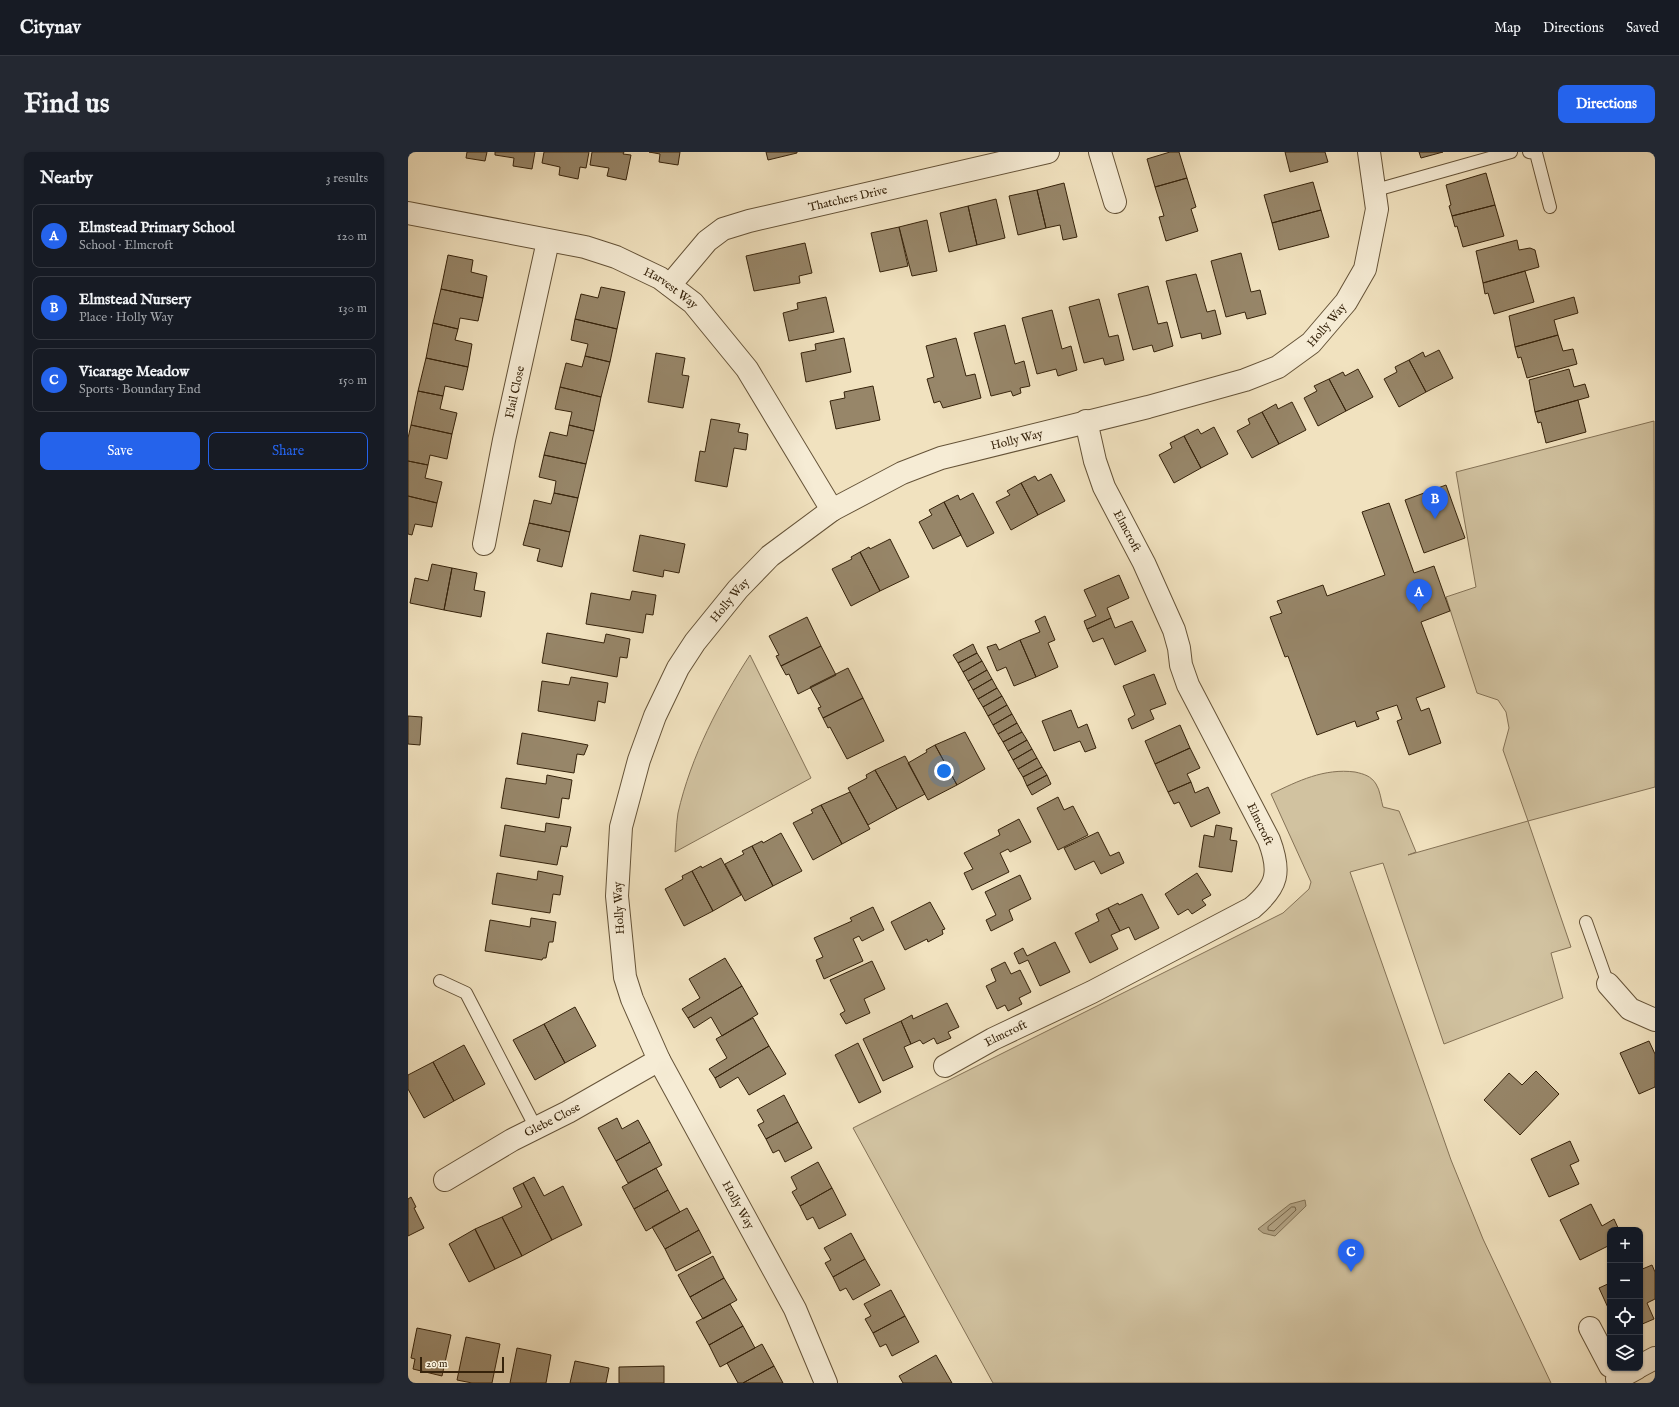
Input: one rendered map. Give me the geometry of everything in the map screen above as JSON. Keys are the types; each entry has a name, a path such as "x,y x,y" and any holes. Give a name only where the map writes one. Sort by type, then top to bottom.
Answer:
{"street":[{"name":"Thatchers Drive","path":"670,285 707,241 723,230 749,221 1048,152"},
{"path":"1100,152 1115,202"},
{"name":"Holly Way","path":"826,1383 795,1309 659,1060 632,999 625,977 617,896 621,827 639,760 662,700 678,668 695,642 738,589 770,556 832,510 902,473 941,458 1086,421 1148,407 1245,380 1278,367 1311,343 1346,302 1365,269 1377,209 1376,190 1369,152"},
{"name":"Harvest Way","path":"408,213 548,241 586,247 616,257 654,274 670,285 694,303 746,369 832,510"},
{"name":"Flail Close","path":"484,544 504,440 548,241"},
{"name":"Elmcroft","path":"945,1066 993,1039 1092,992 1252,908 1265,897 1276,878 1276,860 1269,840 1188,685 1181,665 1180,648 1174,630 1144,563 1104,487 1095,461 1086,421"},
{"path":"1608,984 1630,1010 1655,1020"},
{"name":"Glebe Close","path":"445,1180 512,1140 659,1060"},
{"path":"1590,1328 1614,1374 1626,1371"},
{"path":"1643,1364 1655,1358"}],"lane":[{"path":"1376,190 1511,152"},
{"path":"1529,152 1536,153 1550,207"},
{"path":"1586,922 1608,984"},
{"path":"440,981 466,993 536,1128"}],"shaded area":[{"path":"1654,421 1655,787 1528,821 1503,750 1509,728 1506,712 1498,700 1477,693 1446,597 1476,587 1456,472"},
{"path":"750,655 811,778 675,852 678,813 690,771 717,711"},
{"path":"1333,772 1355,772 1370,777 1377,786 1383,807 1399,811 1416,852 1408,855 1528,821 1571,947 1551,953 1563,998 1444,1044 1383,863 1350,872 1451,1160 1483,1239 1551,1383 993,1383 853,1128 1283,913 1309,889 1311,882 1271,794 1312,777"}],"water":[{"path":"1305,1200 1306,1206 1275,1236 1263,1233 1258,1229 1290,1204"}],"building":[{"path":"467,152 487,152 485,161 466,158"},
{"path":"495,152 535,152 532,169 513,166 514,158 495,155"},
{"path":"544,152 589,152 586,168 580,167 578,179 559,175 560,167 542,163"},
{"path":"592,152 624,152 623,154 631,155 626,180 607,176 609,168 590,165"},
{"path":"649,152 680,152 678,165 659,162 660,154"},
{"path":"766,152 797,152 797,153 768,160"},
{"path":"1170,152 1179,152 1187,178 1155,187 1147,159"},
{"path":"1285,152 1325,152 1328,162 1290,172"},
{"path":"1419,152 1443,152 1421,158"},
{"path":"1486,173 1495,205 1452,216 1446,185"},
{"path":"1187,178 1196,207 1191,209 1198,231 1166,241 1159,217 1164,216 1155,187"},
{"path":"1313,182 1321,210 1272,223 1264,195"},
{"path":"1064,183 1077,237 1063,240 1060,225 1046,228 1037,190"},
{"path":"1037,190 1046,228 1018,235 1009,196"},
{"path":"996,199 1005,238 977,245 968,206"},
{"path":"1495,205 1504,236 1463,247 1457,226 1455,227 1452,216"},
{"path":"968,206 977,245 949,252 940,213"},
{"path":"1321,210 1329,237 1279,250 1272,223"},
{"path":"927,220 937,271 912,276 899,227"},
{"path":"899,227 908,266 880,272 871,233"},
{"path":"1517,240 1519,250 1530,248 1535,250 1539,267 1483,283 1476,251"},
{"path":"805,243 812,273 799,276 800,283 754,291 746,256"},
{"path":"1241,253 1251,292 1260,290 1266,314 1247,319 1245,312 1226,317 1211,261"},
{"path":"448,255 473,260 471,272 487,276 483,298 441,289"},
{"path":"1525,271 1534,302 1494,314 1488,293 1485,294 1483,283"},
{"path":"1196,274 1207,312 1215,310 1221,334 1202,339 1201,333 1181,338 1166,281"},
{"path":"1148,286 1158,324 1167,322 1173,346 1154,352 1152,345 1133,350 1118,294"},
{"path":"601,287 625,292 617,329 575,319 581,294 598,298"},
{"path":"441,289 483,298 478,321 460,318 458,329 433,323"},
{"path":"826,297 834,332 789,341 783,313 798,309 797,303"},
{"path":"1574,297 1578,313 1554,320 1558,335 1515,347 1509,316"},
{"path":"1099,299 1109,337 1118,335 1124,360 1105,365 1103,358 1084,363 1069,307"},
{"path":"1052,310 1062,349 1071,346 1077,370 1058,376 1056,369 1037,374 1022,318"},
{"path":"575,319 617,329 610,362 585,356 588,344 571,340"},
{"path":"433,323 458,329 455,340 472,344 468,367 426,358"},
{"path":"1005,325 1015,364 1024,361 1030,386 1020,388 1021,393 1013,396 1011,391 991,396 974,333"},
{"path":"1558,335 1563,351 1573,349 1577,364 1527,378 1521,357 1518,358 1515,347"},
{"path":"844,338 851,372 806,382 801,353 816,350 815,344"},
{"path":"956,338 966,376 975,374 981,398 943,408 940,401 934,403 927,379 934,377 926,346"},
{"path":"1439,350 1453,378 1426,392 1409,360 1423,352 1425,357"},
{"path":"656,353 685,358 682,375 689,376 683,408 648,402"},
{"path":"585,356 610,362 601,397 560,387 566,363 582,367"},
{"path":"426,358 468,367 463,390 445,386 443,396 418,391"},
{"path":"1409,360 1426,392 1399,407 1384,379 1397,372 1395,367"},
{"path":"1358,369 1373,397 1346,411 1329,379 1343,372 1345,376"},
{"path":"1569,369 1574,387 1585,384 1589,397 1535,412 1529,380"},
{"path":"1329,379 1346,411 1318,426 1304,398 1317,391 1314,386"},
{"path":"873,386 880,420 836,429 830,401 845,398 844,392"},
{"path":"560,387 601,397 594,431 569,425 572,412 555,409"},
{"path":"418,391 443,396 440,409 457,413 452,434 411,425"},
{"path":"1578,400 1586,432 1546,443 1541,422 1538,423 1535,412"},
{"path":"1292,402 1306,430 1279,444 1262,412 1276,404 1278,409"},
{"path":"1262,412 1279,444 1252,458 1237,431 1250,424 1248,419"},
{"path":"711,419 740,424 738,432 748,434 746,450 734,448 727,487 695,481 700,451 705,452"},
{"path":"411,425 452,434 447,459 430,455 428,465 408,461 408,438"},
{"path":"569,425 594,431 586,464 544,455 550,432 567,436"},
{"path":"1214,427 1228,454 1201,468 1184,436 1198,429 1201,434"},
{"path":"1184,436 1201,468 1174,483 1159,455 1172,448 1170,443"},
{"path":"544,455 586,464 578,498 554,493 556,481 539,477"},
{"path":"408,461 428,465 425,478 442,482 437,503 408,496"},
{"path":"1051,474 1065,501 1038,515 1021,483 1035,476 1038,481"},
{"path":"1021,483 1038,515 1011,530 996,502 1010,495 1007,491"},
{"path":"1446,485 1465,538 1424,553 1405,500"},
{"path":"554,493 578,498 570,532 529,523 534,500 551,504"},
{"path":"973,493 994,533 967,547 944,502 958,495 960,500"},
{"path":"408,496 437,503 432,527 415,524 412,535 408,534"},
{"path":"944,502 961,535 933,549 919,522 932,515 929,510"},
{"path":"1389,503 1414,573 1434,566 1450,611 1421,622 1445,687 1416,698 1421,711 1429,708 1441,743 1409,755 1397,721 1402,719 1397,705 1376,712 1379,719 1357,727 1355,721 1317,735 1288,656 1285,657 1270,617 1282,613 1277,601 1323,585 1327,596 1385,575 1362,512"},
{"path":"529,523 570,532 562,567 537,561 540,549 523,545"},
{"path":"640,535 685,544 679,573 664,570 663,577 633,571"},
{"path":"890,539 909,577 880,591 860,552 869,547 870,549"},
{"path":"860,552 880,591 851,606 832,569 852,559 851,557"},
{"path":"432,564 452,568 444,610 410,603 415,578 428,581"},
{"path":"452,568 477,573 474,590 485,592 481,617 444,610"},
{"path":"1119,575 1129,598 1107,608 1111,618 1087,629 1084,621 1096,616 1084,590"},
{"path":"632,591 656,595 653,615 646,614 643,633 586,624 591,593 630,600"},
{"path":"1045,616 1055,640 1048,643 1058,667 1036,677 1020,640 1040,632 1035,621"},
{"path":"807,617 821,646 781,666 776,656 779,655 769,636"},
{"path":"1111,618 1115,628 1132,621 1146,651 1115,665 1103,638 1093,642 1087,629"},
{"path":"547,633 604,643 606,634 630,639 627,658 620,657 617,677 542,663"},
{"path":"1020,640 1036,677 1014,686 1006,667 997,671 987,647 996,644 999,650"},
{"path":"973,644 977,653 958,663 953,655"},
{"path":"821,646 836,675 798,694 789,674 786,675 781,666"},
{"path":"977,653 982,661 963,672 958,663"},
{"path":"982,661 987,670 968,681 963,672"},
{"path":"848,668 863,698 823,718 818,708 821,707 810,687"},
{"path":"987,670 992,679 973,690 968,681"},
{"path":"1154,674 1166,704 1150,710 1154,719 1132,729 1128,719 1135,715 1123,686"},
{"path":"571,677 608,683 605,703 598,701 595,721 538,711 542,681 569,685"},
{"path":"992,679 997,688 978,699 973,690"},
{"path":"997,688 1002,696 983,707 978,699"},
{"path":"1002,696 1007,705 988,716 983,707"},
{"path":"863,698 884,741 847,759 830,727 828,728 823,718"},
{"path":"1007,705 1012,714 993,725 988,716"},
{"path":"1071,710 1078,728 1087,724 1096,748 1085,752 1080,741 1054,751 1042,721"},
{"path":"1012,714 1017,723 998,734 993,725"},
{"path":"408,716 422,717 420,745 408,744"},
{"path":"1017,723 1022,732 1003,742 998,734"},
{"path":"1180,725 1190,748 1155,764 1145,741"},
{"path":"965,732 985,769 957,785 935,745"},
{"path":"1022,732 1027,740 1008,751 1003,742"},
{"path":"522,733 588,745 584,755 577,754 574,773 517,764"},
{"path":"1027,740 1032,749 1013,760 1008,751"},
{"path":"935,745 957,785 928,800 908,763 927,752 926,750"},
{"path":"1190,748 1200,768 1187,774 1191,782 1168,792 1155,764"},
{"path":"1032,749 1037,758 1018,769 1013,760"},
{"path":"905,756 925,794 897,809 875,770"},
{"path":"1037,758 1042,767 1023,777 1018,769"},
{"path":"1042,767 1047,775 1027,786 1023,777"},
{"path":"875,770 897,809 868,825 848,788 867,778 866,775"},
{"path":"547,775 572,780 569,799 562,798 559,818 501,808 506,778 546,784"},
{"path":"1047,775 1051,784 1032,795 1027,786"},
{"path":"1191,782 1195,793 1208,787 1220,813 1191,827 1179,802 1174,804 1168,792"},
{"path":"850,792 870,829 842,844 821,805"},
{"path":"1058,797 1064,810 1073,806 1088,835 1058,850 1037,808"},
{"path":"821,805 842,844 813,860 793,823 813,813 811,810"},
{"path":"1019,819 1031,842 1010,852 1008,849 1000,853 1009,872 972,890 964,873 973,869 964,853 1000,835 998,830"},
{"path":"546,823 571,827 567,847 561,846 557,865 500,856 505,825 545,832"},
{"path":"1216,825 1232,828 1230,840 1237,841 1232,872 1199,867 1204,835 1214,837"},
{"path":"1098,832 1110,856 1119,852 1124,863 1101,874 1094,861 1075,870 1064,848"},
{"path":"781,833 802,871 773,886 752,846 762,841 763,843"},
{"path":"752,846 773,886 745,901 725,864 744,854 742,851"},
{"path":"721,858 741,895 713,911 692,871 701,866 702,868"},
{"path":"538,871 563,876 560,895 553,894 550,913 492,904 497,873 537,880"},
{"path":"692,871 713,911 684,926 665,889 683,879 682,876"},
{"path":"1197,873 1211,895 1202,900 1206,905 1192,914 1188,909 1178,915 1165,894"},
{"path":"1020,875 1031,899 1009,910 1013,920 991,931 986,920 996,915 985,892"},
{"path":"1142,894 1159,928 1135,940 1129,927 1120,931 1108,908 1118,903 1119,905"},
{"path":"930,902 945,929 942,930 943,934 928,942 927,939 905,950 891,922"},
{"path":"873,907 884,930 862,941 859,936 853,939 863,961 824,979 816,960 823,957 814,938 852,921 850,918"},
{"path":"1108,908 1120,931 1111,935 1118,949 1090,963 1075,933 1099,921 1096,914"},
{"path":"531,918 556,922 553,942 549,942 546,958 543,958 542,960 485,951 490,920 530,927"},
{"path":"1055,942 1070,972 1040,986 1028,960 1019,964 1014,953 1023,948 1027,956"},
{"path":"725,958 742,986 688,1018 682,1009 700,998 689,979"},
{"path":"872,961 885,989 864,999 870,1013 846,1024 840,1014 845,1011 830,980"},
{"path":"1005,962 1011,974 1020,970 1031,992 1019,998 1022,1004 1008,1011 1005,1005 997,1009 986,986 996,981 991,969"},
{"path":"742,986 758,1014 722,1036 711,1017 694,1028 688,1018"},
{"path":"947,1003 959,1027 948,1032 951,1038 937,1044 934,1038 923,1044 920,1040 911,1044 901,1021 912,1015 913,1019"},
{"path":"575,1007 596,1046 565,1063 544,1024"},
{"path":"753,1018 769,1046 715,1078 709,1069 727,1058 716,1039"},
{"path":"901,1021 911,1044 904,1047 913,1067 883,1081 863,1039"},
{"path":"544,1024 565,1063 535,1080 513,1040"},
{"path":"1649,1041 1655,1054 1655,1087 1639,1094 1620,1053"},
{"path":"858,1043 881,1092 859,1103 835,1055"},
{"path":"464,1045 485,1084 454,1101 433,1062"},
{"path":"769,1046 786,1074 749,1095 738,1077 720,1088 715,1078"},
{"path":"433,1062 454,1101 424,1118 408,1089 408,1075"},
{"path":"1536,1071 1559,1094 1520,1135 1484,1100 1509,1073 1522,1085"},
{"path":"784,1095 798,1122 766,1139 758,1125 764,1122 757,1110"},
{"path":"617,1118 622,1129 638,1120 650,1142 616,1161 598,1128"},
{"path":"798,1122 812,1148 785,1162 779,1150 773,1153 766,1139"},
{"path":"1570,1141 1579,1161 1570,1165 1579,1184 1549,1197 1531,1159"},
{"path":"650,1142 662,1165 628,1183 616,1161"},
{"path":"818,1162 832,1188 800,1206 792,1192 797,1189 791,1177"},
{"path":"656,1168 668,1190 634,1209 622,1187"},
{"path":"534,1177 544,1196 563,1186 582,1225 552,1240 523,1183"},
{"path":"523,1183 552,1240 522,1256 502,1217 522,1207 513,1188"},
{"path":"832,1188 846,1215 819,1229 813,1217 807,1220 800,1206"},
{"path":"668,1190 680,1212 646,1231 634,1209"},
{"path":"411,1197 416,1207 414,1208 424,1228 408,1236 408,1199"},
{"path":"1591,1204 1602,1226 1614,1219 1618,1227 1607,1227 1607,1246 1580,1260 1560,1220"},
{"path":"687,1208 699,1230 665,1249 652,1227"},
{"path":"502,1217 522,1256 495,1269 475,1229"},
{"path":"475,1229 495,1269 469,1282 449,1244"},
{"path":"699,1230 711,1253 676,1271 665,1249"},
{"path":"851,1233 865,1259 833,1277 825,1263 831,1260 824,1248"},
{"path":"713,1256 724,1278 690,1297 678,1275"},
{"path":"865,1259 880,1285 853,1300 846,1288 840,1291 833,1277"},
{"path":"1652,1265 1655,1272 1655,1299 1647,1303 1654,1319 1643,1324 1643,1299 1643,1269"},
{"path":"724,1278 737,1300 703,1319 690,1297"},
{"path":"1607,1284 1607,1305 1599,1288"},
{"path":"891,1290 905,1316 873,1333 865,1319 871,1316 864,1304"},
{"path":"730,1304 743,1326 709,1345 696,1322"},
{"path":"905,1316 919,1342 892,1356 886,1344 880,1347 873,1333"},
{"path":"743,1326 755,1348 720,1367 709,1345"},
{"path":"417,1328 451,1335 442,1376 413,1369 415,1359 411,1358"},
{"path":"466,1337 500,1344 492,1383 472,1383 457,1380"},
{"path":"762,1344 774,1366 743,1383 738,1383 727,1363"},
{"path":"517,1348 551,1355 546,1383 510,1383"},
{"path":"936,1355 952,1383 903,1383 899,1376"},
{"path":"575,1361 609,1368 606,1383 570,1383"},
{"path":"664,1366 664,1383 619,1383 619,1367"},
{"path":"774,1366 783,1383 743,1383"}],"place":[{"name":"Elmstead Nursery","path":"1435,519"},
{"name":"Elmstead Primary School","path":"1419,612"},
{"name":"Vicarage Meadow","path":"1351,1272"}]}
